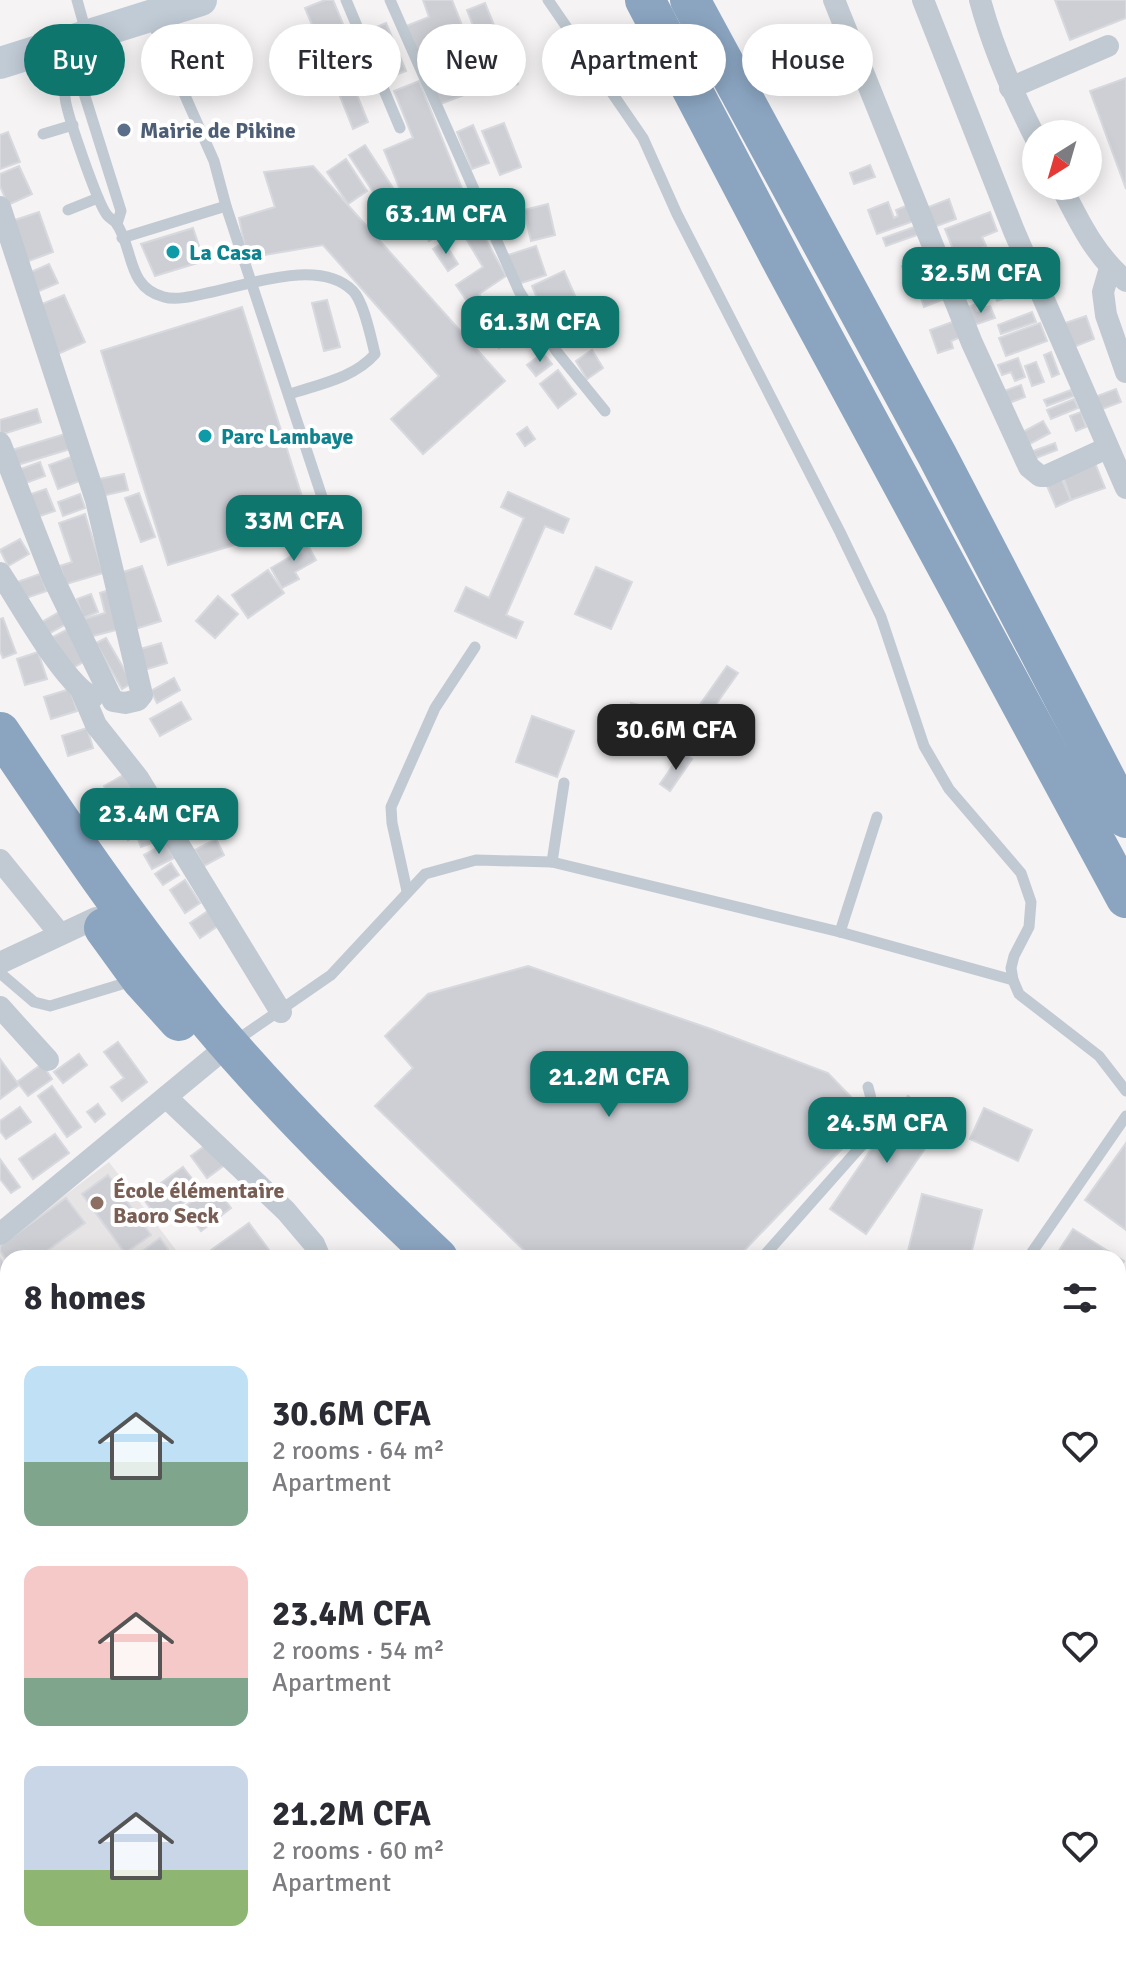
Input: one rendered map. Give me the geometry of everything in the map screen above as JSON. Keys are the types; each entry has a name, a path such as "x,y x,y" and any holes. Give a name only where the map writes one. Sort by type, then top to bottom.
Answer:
{"highway":[{"path":"645,0 784,265 1126,898"},
{"path":"690,0 937,455 1126,818"},
{"path":"1047,666 1082,695 1126,766"},
{"path":"0,732 99,879 207,1019 222,1051 341,1200 391,1250"},
{"path":"0,781 141,979 309,1130 430,1250"}],"street":[{"path":"123,24 201,0"},
{"path":"834,0 972,343 1029,467 1040,476 1046,476 1107,448"},
{"path":"923,0 1014,231 1126,488"},
{"path":"980,0 988,33 1026,120"},
{"path":"1010,88 1108,46"},
{"path":"0,63 24,56"},
{"path":"1068,200 1080,223 1118,274 1103,292 1106,315 1126,372"},
{"path":"0,207 96,500 142,695 138,700 125,703 82,692"},
{"path":"0,443 47,565 113,701"},
{"path":"0,573 53,655 82,692 96,725 138,778 281,1012"},
{"path":"0,860 60,934"},
{"path":"0,963 96,918"},
{"path":"0,1007 48,1060"},
{"path":"0,1234 222,1051"},
{"path":"166,1097 286,1211 317,1250"}],"lane":[{"path":"75,24 77,0"},
{"path":"346,0 400,128"},
{"path":"390,0 519,291 557,352 605,411"},
{"path":"548,0 643,138 677,214 881,617 924,746 949,789 1021,873 1031,902 1029,927 1014,956 1013,980 1019,994 1099,1056 1126,1091"},
{"path":"149,15 214,161 324,503"},
{"path":"64,96 98,198 106,215 117,224 132,268 149,291 165,298 196,295 284,277 320,274 335,278 354,292 375,354 364,366 342,377 290,394"},
{"path":"85,96 121,211 117,224"},
{"path":"43,134 73,125"},
{"path":"68,210 98,198"},
{"path":"122,238 226,206"},
{"path":"407,891 391,807 435,708 475,647"},
{"path":"552,862 564,783"},
{"path":"840,932 877,817"},
{"path":"222,1051 331,975 425,874 476,860 552,862 840,932 1013,980"},
{"path":"0,973 34,1002 50,1006 141,979"},
{"path":"769,1250 862,1145 871,1129 875,1110 868,1087"},
{"path":"1034,1250 1126,1116"}],"shaded area":[{"name":"École élémentaire Baoro Seck","path":"109,1162 176,1250 0,1250 0,1244"}],"building":[{"path":"333,0 343,24 312,24 305,8"},
{"path":"423,0 452,0 461,24 417,24 417,53 406,26 429,17"},
{"path":"1055,0 1126,0 1126,18 1070,40"},
{"path":"485,3 494,24 472,24 467,10"},
{"path":"1126,78 1126,189 1102,120 1090,91"},
{"path":"417,82 417,96 425,96 471,211 453,218 443,192 407,207 384,150 413,138 396,96 401,96 401,88"},
{"path":"340,96 357,96 368,122 353,129"},
{"path":"434,96 462,96 438,105"},
{"path":"504,123 521,167 500,175 482,131"},
{"path":"473,125 489,163 472,169 457,132"},
{"path":"8,132 20,162 0,169 0,135"},
{"path":"365,145 393,188 377,198 349,155"},
{"path":"346,159 367,191 348,204 327,172"},
{"path":"870,165 875,177 854,184 850,173"},
{"path":"19,166 32,194 8,205 0,186 0,174"},
{"path":"313,166 505,381 423,454 391,419 439,376 323,245 247,258 239,218 275,207 264,172"},
{"path":"949,199 956,219 934,227 926,208"},
{"path":"888,202 894,218 898,216 896,210 908,205 914,221 877,234 868,210"},
{"path":"548,204 555,235 531,241 524,210"},
{"path":"422,205 440,234 429,241 411,212"},
{"path":"39,212 53,252 26,262 12,221"},
{"path":"990,212 997,231 982,237 986,246 976,250 979,257 959,264 945,229"},
{"path":"917,226 920,234 886,246 883,238"},
{"name":"La Casa","path":"193,228 204,261 155,276 141,244"},
{"path":"480,229 506,276 479,294 511,341 499,348 456,285 483,267 465,237"},
{"path":"444,242 458,264 448,271 433,249"},
{"path":"536,246 546,275 518,284 508,255"},
{"path":"928,256 932,265 905,274 902,266"},
{"path":"981,259 989,280 1007,273 1010,283 963,300 959,291 972,286 965,265"},
{"path":"49,264 58,283 32,294 24,275"},
{"path":"934,270 937,278 910,288 907,280"},
{"path":"564,271 588,325 555,339 532,286"},
{"path":"1019,284 1022,292 997,301 994,293"},
{"path":"939,292 942,300 924,307 921,298"},
{"path":"64,295 85,342 58,354 37,306"},
{"path":"327,300 340,347 324,351 312,303"},
{"path":"974,305 977,311 990,306 995,318 974,325 968,307"},
{"name":"Parc Lambaye","path":"242,307 310,522 168,565 101,351"},
{"path":"1032,312 1036,322 1001,334 998,325"},
{"path":"1086,316 1094,339 1071,348 1062,324"},
{"path":"955,321 961,337 951,341 953,348 938,353 930,330"},
{"path":"1040,323 1047,341 1006,356 999,338"},
{"path":"592,350 603,368 587,379 576,361"},
{"path":"1051,352 1059,374 1052,377 1044,355"},
{"path":"543,353 552,364 536,376 527,365"},
{"path":"1018,358 1025,377 1015,381 1011,372 1002,375 998,365"},
{"path":"1036,362 1044,382 1032,386 1025,366"},
{"path":"558,370 576,394 558,408 540,384"},
{"path":"1021,385 1025,397 1009,403 1004,391"},
{"path":"1116,389 1121,402 1097,411 1092,398"},
{"path":"1071,390 1074,396 1047,406 1044,400"},
{"path":"1074,399 1078,408 1051,419 1047,410"},
{"path":"37,409 41,422 0,435 0,420"},
{"path":"1081,412 1086,427 1076,431 1070,416"},
{"path":"1043,421 1050,433 1028,445 1021,433"},
{"path":"527,427 535,439 525,446 517,434"},
{"path":"65,434 70,449 14,466 9,451"},
{"path":"1055,443 1057,450 1036,458 1033,451"},
{"path":"71,457 80,481 58,489 49,465"},
{"path":"40,462 45,476 23,484 18,470"},
{"path":"1095,463 1105,488 1071,500 1063,476"},
{"path":"124,474 128,490 97,497 94,480"},
{"path":"1060,475 1071,500 1056,507 1045,481"},
{"path":"46,489 55,511 37,517 28,495"},
{"path":"508,492 569,519 563,533 545,526 506,615 523,622 516,638 455,611 466,587 489,598 524,518 501,507"},
{"path":"139,493 155,537 141,542 125,498"},
{"path":"80,494 85,508 63,516 58,502"},
{"path":"85,514 103,573 66,584 60,566 72,562 59,523"},
{"path":"304,538 316,560 295,572 299,579 282,588 271,568 293,555 288,546"},
{"path":"20,539 29,554 8,566 0,550"},
{"path":"142,566 161,621 135,629 117,574"},
{"path":"596,567 632,582 611,629 575,614"},
{"path":"268,570 284,593 248,618 232,595"},
{"path":"40,574 47,591 20,600 14,583"},
{"path":"109,590 120,629 89,637 84,619 105,613 100,593"},
{"path":"91,594 98,612 83,618 77,599"},
{"path":"218,596 238,614 215,638 196,621"},
{"path":"59,612 66,624 48,634 42,622"},
{"path":"3,618 16,653 3,658 0,651 0,619"},
{"path":"68,629 85,661 71,669 53,637"},
{"path":"106,638 132,683 122,689 96,643"},
{"path":"161,643 167,663 144,670 137,650"},
{"path":"38,652 47,679 25,685 17,659"},
{"path":"727,666 738,673 683,751 673,743"},
{"path":"174,678 180,690 157,703 151,691"},
{"path":"70,689 77,711 51,719 44,697"},
{"path":"181,702 191,719 160,736 150,719"},
{"path":"631,703 670,712 663,744 640,739 637,753 620,749"},
{"path":"532,716 574,731 557,777 516,762"},
{"path":"87,728 93,748 68,756 62,736"},
{"path":"682,752 692,759 670,791 660,784"},
{"path":"125,774 134,790 124,795 133,811 122,817 104,786"},
{"path":"147,803 157,823 128,840 117,820"},
{"path":"156,829 160,840 141,847 137,836"},
{"path":"216,839 224,855 204,866 195,850"},
{"path":"166,843 174,858 152,869 144,855"},
{"path":"171,863 179,875 163,885 155,874"},
{"path":"185,880 200,903 185,913 170,890"},
{"path":"211,909 221,924 200,938 190,923"},
{"path":"528,966 828,1073 852,1098 860,1130 745,1250 524,1250 375,1106 413,1068 385,1036 428,994"},
{"path":"118,1042 147,1082 122,1101 111,1087 124,1078 104,1052"},
{"path":"79,1054 87,1065 63,1083 54,1072"},
{"path":"0,1059 19,1085 0,1099"},
{"path":"42,1064 52,1079 28,1096 17,1082"},
{"path":"52,1086 81,1127 67,1137 38,1096"},
{"path":"908,1096 944,1121 866,1234 830,1209"},
{"path":"98,1104 105,1114 95,1122 87,1112"},
{"path":"20,1107 31,1122 6,1139 0,1131 0,1121"},
{"path":"984,1108 1032,1130 1018,1161 970,1139"},
{"path":"55,1134 69,1153 33,1179 19,1159"},
{"path":"210,1142 226,1164 207,1178 191,1156"},
{"path":"1126,1143 1126,1230 1085,1200"},
{"path":"0,1159 20,1187 11,1193 0,1179"},
{"path":"183,1167 201,1190 159,1220 142,1197"},
{"path":"108,1175 151,1235 129,1250 123,1250 82,1194"},
{"path":"214,1185 231,1208 201,1231 184,1207"},
{"path":"922,1194 982,1210 972,1250 908,1250"},
{"path":"66,1198 85,1223 48,1250 0,1250 0,1246"},
{"path":"249,1223 269,1250 211,1250"},
{"path":"1073,1229 1106,1250 1059,1250"},
{"path":"160,1238 168,1250 144,1250"}],"place":[{"name":"Mairie de Pikine","path":"124,130"},
{"name":"La Casa","path":"173,252"},
{"name":"Parc Lambaye","path":"205,436"},
{"name":"École élémentaire Baoro Seck","path":"97,1203"}]}
